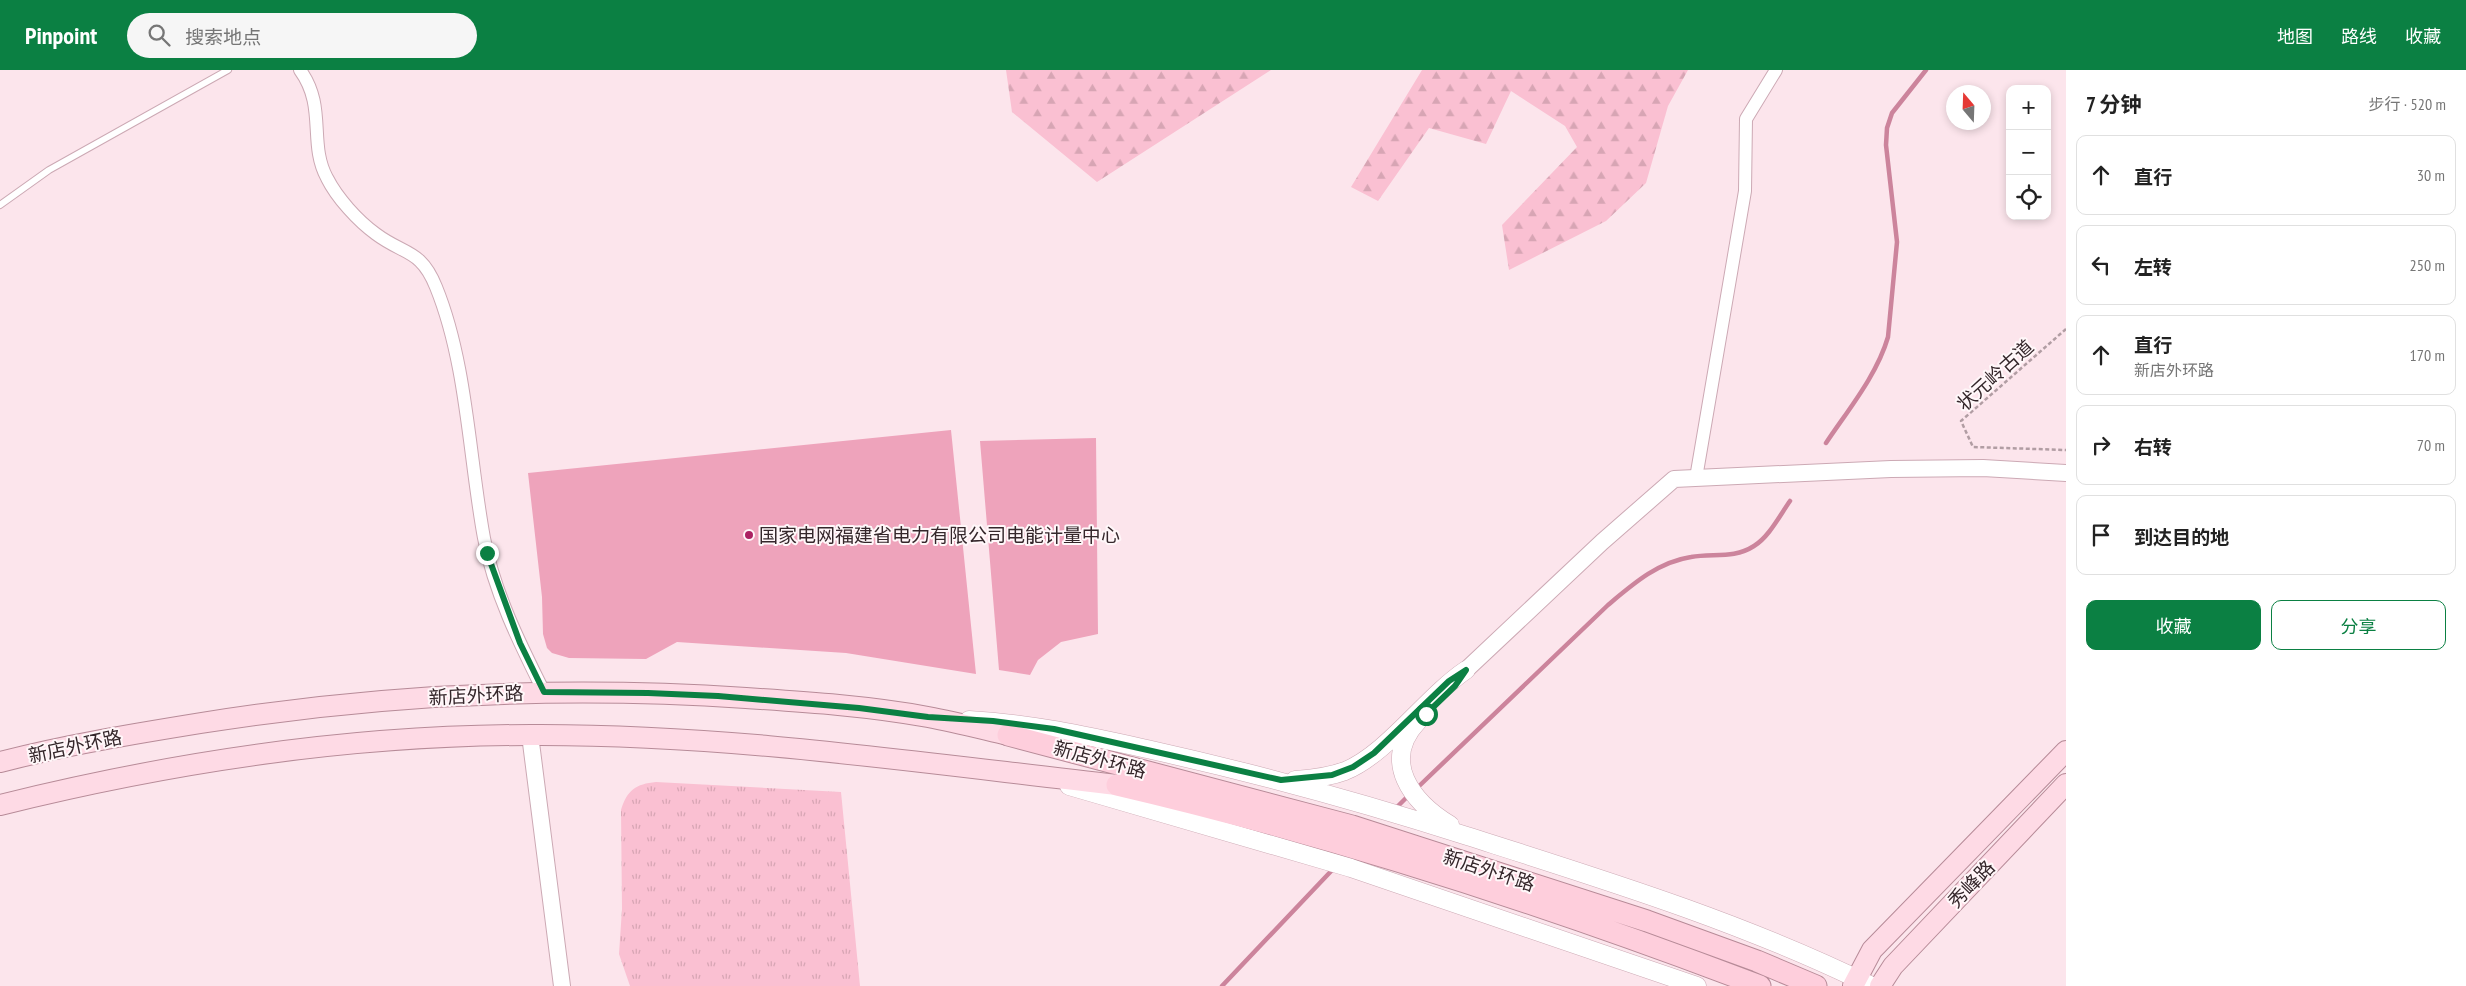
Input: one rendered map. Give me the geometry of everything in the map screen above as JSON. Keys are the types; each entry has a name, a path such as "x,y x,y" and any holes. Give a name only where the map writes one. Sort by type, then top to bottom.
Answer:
{"highway":[{"name":"新店外环路","path":"1008,735 1352,826 1646,921 1757,961 1816,986"},
{"name":"新店外环路","path":"1117,785 1205,806 1366,851 1640,940 1760,986"}],"main road":[{"path":"1281,780 1332,775 1353,767 1374,753 1449,681 1466,670"},
{"path":"1466,670 1455,686 1408,734 1401,752 1406,781 1418,799 1441,819 1469,836"},
{"name":"新店外环路","path":"0,762 136,734 275,712 435,696 544,692 648,693 859,708 928,717 1008,735"},
{"path":"928,717 993,721 1054,729 1281,780 1469,836 1715,917 1860,983 1872,950 2066,751"},
{"name":"新店外环路","path":"0,805 96,783 269,753 407,740 530,734 810,748 1041,778 1117,785"},
{"path":"1041,778 1351,868 1697,986"},
{"name":"秀峰路","path":"1880,986 1893,966 2066,784"}],"street":[{"path":"300,70 308,81 314,95 319,153 326,176 333,188 367,227 420,259 429,270 436,286 455,348 484,538 491,568 520,643 544,692"},
{"path":"1696,478 1745,191 1746,120 1776,70"},
{"path":"1466,670 1602,542 1674,479 1932,468 2066,473"},
{"path":"530,734 562,986"}],"lane":[{"path":"0,205 49,170 228,70"}],"path":[{"name":"状元岭古道","path":"2066,329 1961,420 1973,447 2066,450"}],"green space":[{"path":"1006,70 1271,70 1097,182 1012,112"},
{"path":"1422,70 1688,70 1668,106 1646,183 1606,221 1509,270 1502,225 1577,147 1565,126 1511,91 1486,144 1429,128 1378,201 1351,187"},
{"path":"656,782 841,792 860,986 630,986 619,954 622,909 621,810 626,797 633,789 643,784"}],"building":[{"name":"国家电网福建省电力有限公司电能计量中心","path":"951,430 976,674 846,653 677,642 646,659 569,658 552,653 547,648 543,634 542,597 528,473"},
{"path":"1096,438 1098,634 1061,642 1038,660 1030,675 999,670 980,441"}],"waterway":[{"path":"1826,443 1869,379 1877,365 1888,337 1897,242 1886,145 1887,128 1892,113 1926,70"},
{"path":"1416,789 1627,589 1646,575 1679,560 1699,556 1739,553 1754,546 1769,531 1790,501"},
{"path":"1394,810 1410,794"},
{"path":"1222,986 1335,867"}],"place":[{"name":"国家电网福建省电力有限公司电能计量中心","path":"749,535"}],"route":[{"path":"487,553 498,588 520,643 544,692 718,696 859,708 928,717 993,721 1054,729 1281,780 1307,779 1332,775 1353,767 1374,753 1449,681 1466,670 1455,686 1426,714"}]}
